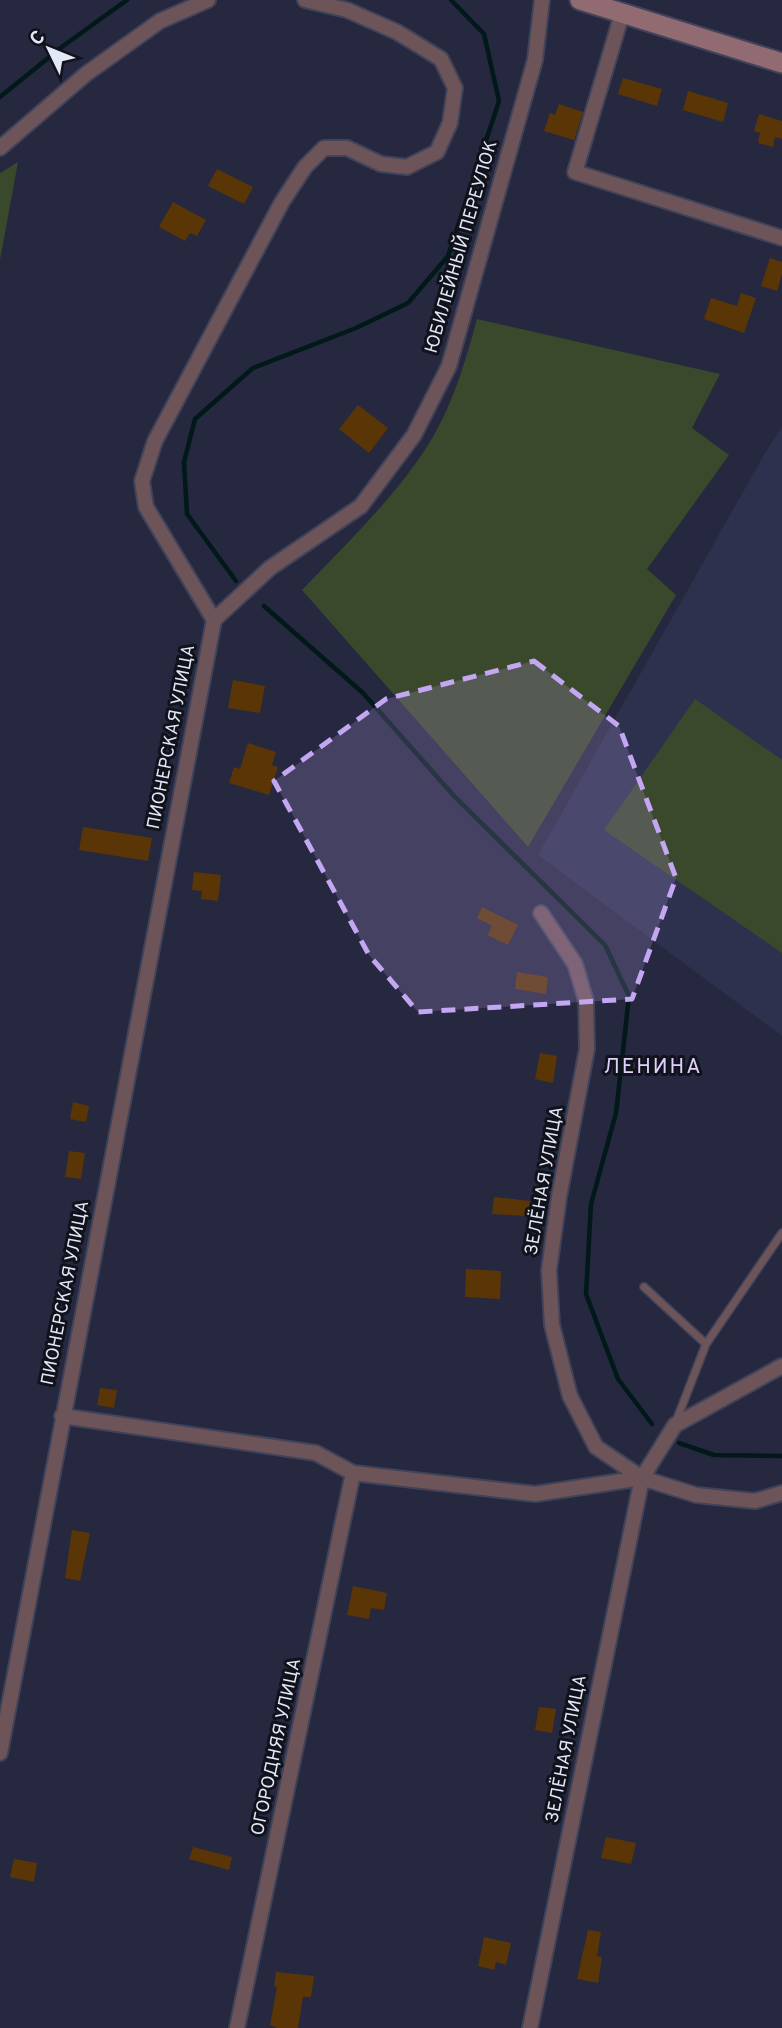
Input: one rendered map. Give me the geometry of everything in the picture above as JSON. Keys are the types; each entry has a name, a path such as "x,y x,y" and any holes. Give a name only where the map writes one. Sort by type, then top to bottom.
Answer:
{"street":[{"path":"0,148 86,74 160,21 208,0"},
{"path":"214,620 146,507 142,481 155,441 282,202 305,167 324,148 347,148 381,164 407,167 437,152 450,123 455,88 440,59 397,32 347,10 305,0"},
{"name":"ЮБИЛЕЙНЫЙ ПЕРЕУЛОК","path":"214,620 270,568 361,506 414,435 449,366 535,60 542,0"},
{"path":"580,0 782,63"},
{"path":"622,14 575,172 782,238"},
{"name":"ПИОНЕРСКАЯ УЛИЦА","path":"0,1753 214,620"},
{"name":"ЗЕЛЁНАЯ УЛИЦА","path":"541,912 575,964 586,1001 587,1049 559,1197 549,1270 552,1325 570,1396 596,1447 642,1478 696,1494 755,1501 782,1493"},
{"name":"ЗЕЛЁНАЯ УЛИЦА","path":"530,2028 642,1478 675,1425 782,1366"},
{"path":"62,1416 316,1452 353,1473 535,1494 642,1478"},
{"name":"ОГОРОДНЯЯ УЛИЦА","path":"237,2028 353,1473"}],"lane":[{"path":"675,1425 706,1344 782,1233"},
{"path":"644,1287 706,1344"}],"highlighted area":[{"path":"534,661 619,726 676,878 632,999 418,1012 369,955 274,781 386,699"}],"shaded area":[{"path":"782,427 782,1036 538,855"}],"green space":[{"path":"18,162 0,260 0,173"},
{"path":"477,319 720,374 692,428 729,455 647,569 676,595 528,847 302,590 406,477 434,435 454,393"},
{"path":"695,699 782,760 782,953 604,830"}],"building":[{"path":"623,78 662,89 657,106 618,94"},
{"path":"688,91 728,103 723,122 683,110"},
{"path":"559,104 583,112 574,140 544,131 550,113 555,115"},
{"path":"759,114 782,121 782,139 775,137 773,147 758,143 760,133 754,131"},
{"path":"217,169 253,187 244,204 208,186"},
{"path":"173,202 206,220 197,236 190,233 185,241 159,227"},
{"path":"770,258 782,262 777,291 761,286"},
{"path":"741,293 756,298 744,333 704,319 711,298 737,306"},
{"path":"358,405 388,428 369,453 339,429"},
{"path":"233,680 265,686 260,713 228,708"},
{"path":"248,743 276,752 272,765 278,767 269,795 229,783 234,767 240,769"},
{"path":"83,827 152,838 148,861 79,850"},
{"path":"194,872 221,875 218,901 201,899 202,891 192,890"},
{"path":"482,907 518,925 508,945 487,935 492,926 477,918"},
{"path":"517,972 548,977 546,994 515,989"},
{"path":"540,1053 557,1056 553,1083 535,1079"},
{"path":"73,1102 89,1106 86,1122 70,1119"},
{"path":"69,1151 85,1153 81,1179 65,1177"},
{"path":"494,1197 530,1201 528,1216 492,1214"},
{"path":"466,1269 501,1271 500,1299 465,1297"},
{"path":"100,1388 117,1390 114,1408 97,1405"},
{"path":"72,1530 90,1533 80,1581 65,1578"},
{"path":"353,1586 387,1593 384,1610 371,1608 369,1619 347,1615"},
{"path":"539,1707 556,1709 552,1733 535,1730"},
{"path":"606,1837 636,1843 631,1864 601,1858"},
{"path":"193,1847 232,1857 229,1870 189,1859"},
{"path":"14,1859 37,1863 34,1882 10,1877"},
{"path":"588,1930 601,1932 597,1956 602,1957 598,1983 577,1979"},
{"path":"484,1937 511,1943 506,1965 496,1962 494,1970 478,1966"},
{"path":"276,1972 314,1976 311,1997 303,1997 298,2028 277,2028 270,2025 277,1987 274,1986"}],"waterway":[{"path":"0,97 63,46 127,0"},
{"path":"236,581 187,514 184,462 195,419 253,368 356,328 408,303 448,256 499,101 484,34 451,0"},
{"path":"264,606 363,693 454,796 605,945 629,996 616,1113 591,1204 586,1294 618,1379 652,1424"},
{"path":"679,1443 714,1455 782,1456"}],"district":[{"name":"ЛЕНИНА","path":"653,1067"}]}
